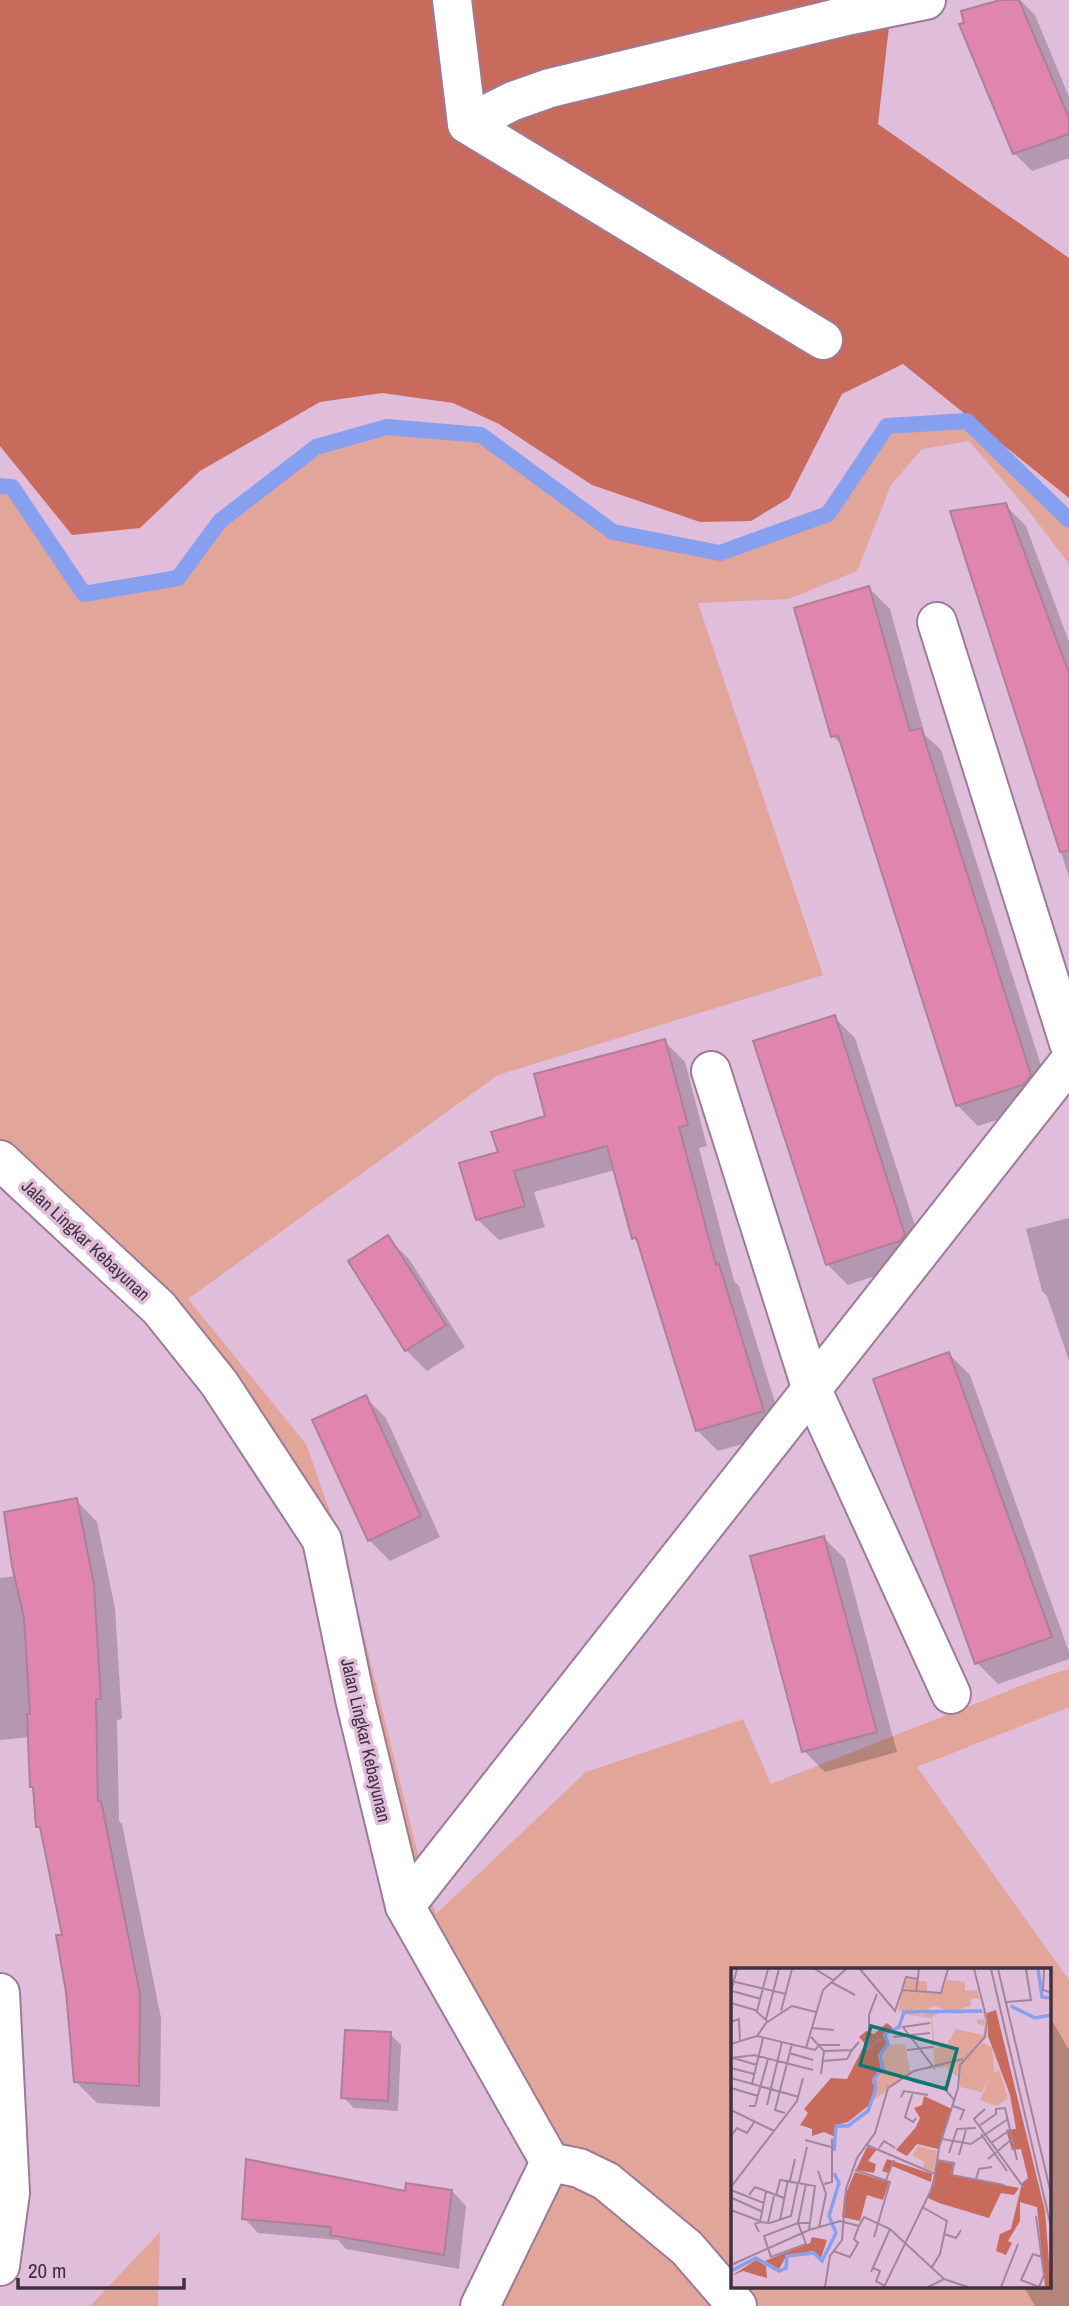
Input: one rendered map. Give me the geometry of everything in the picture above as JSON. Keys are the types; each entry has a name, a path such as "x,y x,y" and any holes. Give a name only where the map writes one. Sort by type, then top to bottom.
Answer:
{"street":[{"path":"452,0 467,124"},
{"path":"467,124 513,101 550,88 842,17 926,0"},
{"path":"467,124 822,340"},
{"path":"937,622 1069,1043"},
{"path":"405,1906 1069,1062"},
{"path":"711,1071 812,1390 951,1694"},
{"name":"Jalan Lingkar Kebayunan","path":"0,1160 159,1308 219,1383 322,1540 355,1699 405,1906 550,2162"},
{"path":"0,1993 10,2193 0,2266"},
{"path":"480,2306 550,2162 579,2168 606,2181 687,2248 737,2306"}],"shaded area":[{"path":"0,0 892,0 878,124 1069,258 1069,498 903,364 842,394 789,498 751,521 700,522 592,485 499,424 453,403 382,393 320,402 200,471 140,528 72,535 0,446"},
{"path":"967,421 1069,520 1069,564 1028,510 969,441 922,449 891,485 857,571 789,599 698,603 823,975 498,1075 188,1299 306,1444 341,1542 425,1883 436,1914 586,1772 743,1719 771,1784 1069,1669 1069,1707 917,1767 1069,1980 1069,2306 480,2306 550,2162 405,1906 322,1540 219,1383 0,1160 0,486 12,487 84,594 178,578 220,521 316,447 387,427 481,435 613,532 720,553 827,514 887,426"},
{"path":"160,2232 158,2306 90,2306"}],"building":[{"path":"1000,0 1019,0 1069,118 1069,134 1013,154 959,24 964,23 961,11"},
{"path":"1006,503 1069,673 1069,851 1060,852 950,511"},
{"path":"869,586 910,731 921,728 1031,1075 1023,1085 956,1106 838,735 831,737 794,608"},
{"path":"835,1015 905,1235 900,1241 826,1265 753,1041"},
{"path":"665,1039 688,1125 679,1127 716,1265 719,1264 764,1411 696,1431 636,1237 632,1239 607,1146 514,1171 525,1206 476,1220 459,1163 498,1152 491,1132 545,1116 534,1074"},
{"path":"388,1235 446,1325 405,1351 348,1261"},
{"path":"949,1352 1052,1637 975,1664 873,1379"},
{"path":"366,1395 421,1516 368,1541 312,1420"},
{"path":"77,1498 94,1585 101,1699 96,1699 98,1801 101,1801 140,1994 139,2086 74,2082 66,1992 56,1935 62,1935 40,1827 36,1827 33,1787 30,1787 27,1714 30,1714 24,1618 12,1566 4,1512"},
{"path":"824,1536 877,1732 802,1752 750,1556"},
{"path":"345,2030 391,2032 388,2101 341,2098"},
{"path":"246,2159 405,2191 406,2183 452,2190 444,2255 330,2235 331,2227 242,2219"}],"waterway":[{"path":"0,486 12,487 84,594 178,578 220,521 316,447 387,427 481,435 613,532 720,553 828,514 887,426 967,421 1069,520"}]}
